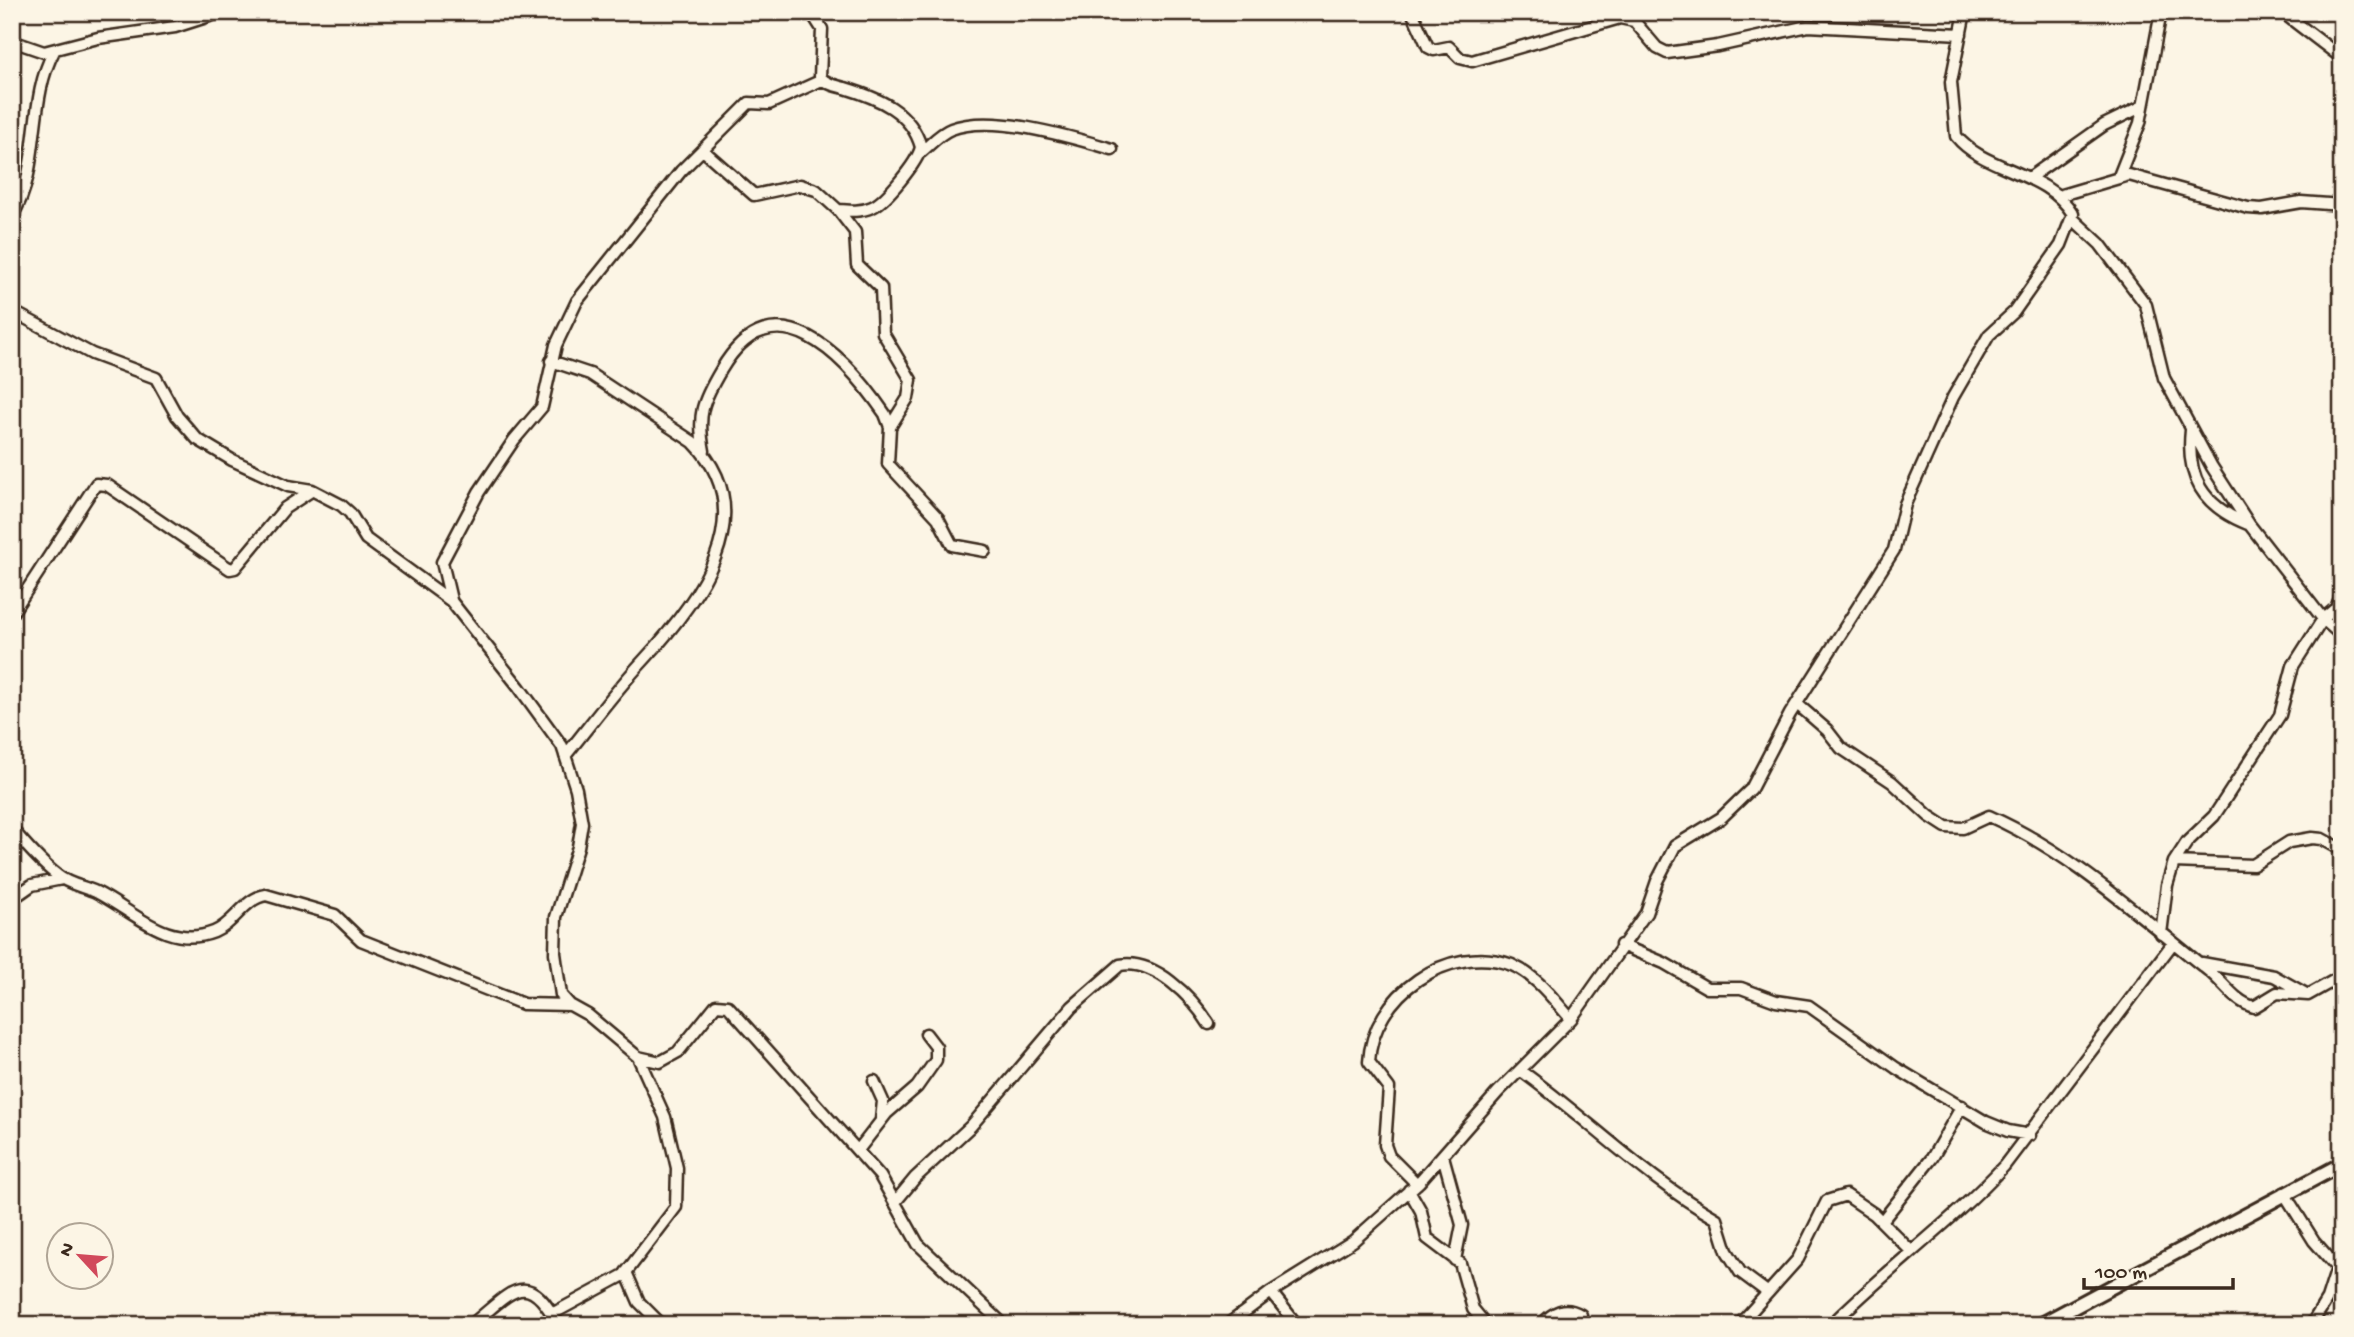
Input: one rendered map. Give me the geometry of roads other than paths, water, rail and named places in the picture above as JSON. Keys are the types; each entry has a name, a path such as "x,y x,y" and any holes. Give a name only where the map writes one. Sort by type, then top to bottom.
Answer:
{"street":[{"path":"12,41 40,52 54,51 98,38 175,27 222,12"},
{"path":"811,12 822,29 818,71 822,80"},
{"path":"1412,12 1428,47 1434,50 1448,47 1460,58 1472,61 1620,18 1634,21 1657,48 1667,53 1718,46 1808,26 1961,34"},
{"path":"1965,12 1951,82 1956,136 1975,153 2029,178 2058,196 2067,205 2072,218 2100,244 2146,305 2164,378 2228,496 2323,619 2342,636"},
{"path":"2119,176 2133,145 2161,12"},
{"path":"2282,12 2342,58"},
{"path":"12,216 25,191 42,78 54,51"},
{"path":"451,601 442,562 479,492 514,440 542,407 550,383 551,361 576,301 681,171 704,151 749,103 769,104 822,80 873,97 896,109 920,142 921,152"},
{"path":"2029,178 2104,125 2141,107"},
{"path":"838,210 855,211 876,206 921,152 951,129 985,125 1028,127 1112,149"},
{"path":"704,151 749,193 758,196 805,186 816,190 838,210 855,232 857,265 881,288 883,333 911,380 908,398 890,426 888,464 938,518 952,545 985,551"},
{"path":"2058,196 2119,176 2143,176 2226,204 2248,208 2301,202 2342,205"},
{"path":"1227,1325 1271,1292 1353,1241 1413,1187 1520,1070 1571,1019 1646,913 1657,881 1675,846 1721,818 1751,789 1797,704 1894,550 1905,505 1938,427 1965,375 1989,335 2014,312 2061,245 2072,218"},
{"path":"12,311 92,354 156,378 177,416 197,439 232,460 288,486 312,490 341,505 350,513 366,539 451,601 562,746 582,823 578,847 555,917 557,981 561,995 569,1005 588,1015 638,1057 665,1118 677,1168 678,1189 676,1207 626,1272 552,1314"},
{"path":"565,756 643,661 668,637 705,580 717,555 724,532 724,500 705,455 699,417 714,381 739,345 754,334 775,326 810,337 833,353 876,401 890,426"},
{"path":"551,361 590,374 694,442 705,455"},
{"path":"2191,429 2191,468 2199,486 2217,506 2249,524"},
{"path":"12,613 96,484 107,485 230,569 235,568 294,500 312,490"},
{"path":"2161,934 2167,885 2174,862 2187,842 2214,816 2280,715 2293,666 2323,619 2336,608 2342,593"},
{"path":"1797,704 1827,730 1842,748 1892,782 1929,816 1946,827 1963,828 1985,816 1992,817 2088,875 2198,962 2243,1004 2251,1006 2277,993 2308,995 2342,976"},
{"path":"12,828 38,860 62,879 94,891 173,936 213,932 234,920 255,898 265,895 335,915 361,940 523,1004 569,1005"},
{"path":"2174,862 2253,865 2289,842 2312,838 2322,839 2342,850"},
{"path":"12,899 32,885 62,879"},
{"path":"1831,1325 1910,1250 1976,1196 2030,1135 2173,943"},
{"path":"1621,945 1664,963 1707,988 1741,988 1776,1000 1809,1006 1896,1068 2008,1131 2030,1135"},
{"path":"1486,1325 1473,1309 1465,1272 1455,1260 1427,1238 1413,1187 1389,1156 1385,1145 1389,1088 1369,1062 1377,1029 1401,997 1438,966 1470,959 1495,960 1530,976 1571,1019"},
{"path":"2198,962 2274,976 2308,995"},
{"path":"896,1201 915,1178 971,1126 1072,1007 1120,965 1142,967 1178,989 1196,1004 1209,1024"},
{"path":"638,1057 660,1062 671,1058 711,1009 716,1005 726,1004 859,1149 896,1201 906,1227 918,1244 1004,1325"},
{"path":"859,1149 881,1120 917,1087 936,1060 936,1047 926,1034"},
{"path":"1520,1070 1604,1138 1688,1201 1717,1219 1727,1251 1740,1272 1767,1292"},
{"path":"874,1081 883,1101 881,1120"},
{"path":"1882,1221 1932,1158 1962,1106"},
{"path":"1443,1156 1462,1225 1455,1260"},
{"path":"2040,1325 2342,1164"},
{"path":"2284,1193 2314,1241 2339,1271 2327,1299 2311,1325"},
{"path":"1739,1325 1807,1246 1827,1201 1845,1194 1882,1221 1910,1250"},
{"path":"626,1272 639,1302 662,1325"},
{"path":"471,1325 514,1290 526,1289 537,1293 558,1325"},
{"path":"1271,1292 1297,1325"},
{"path":"1541,1325 1554,1312 1569,1310 1581,1315"}]}
